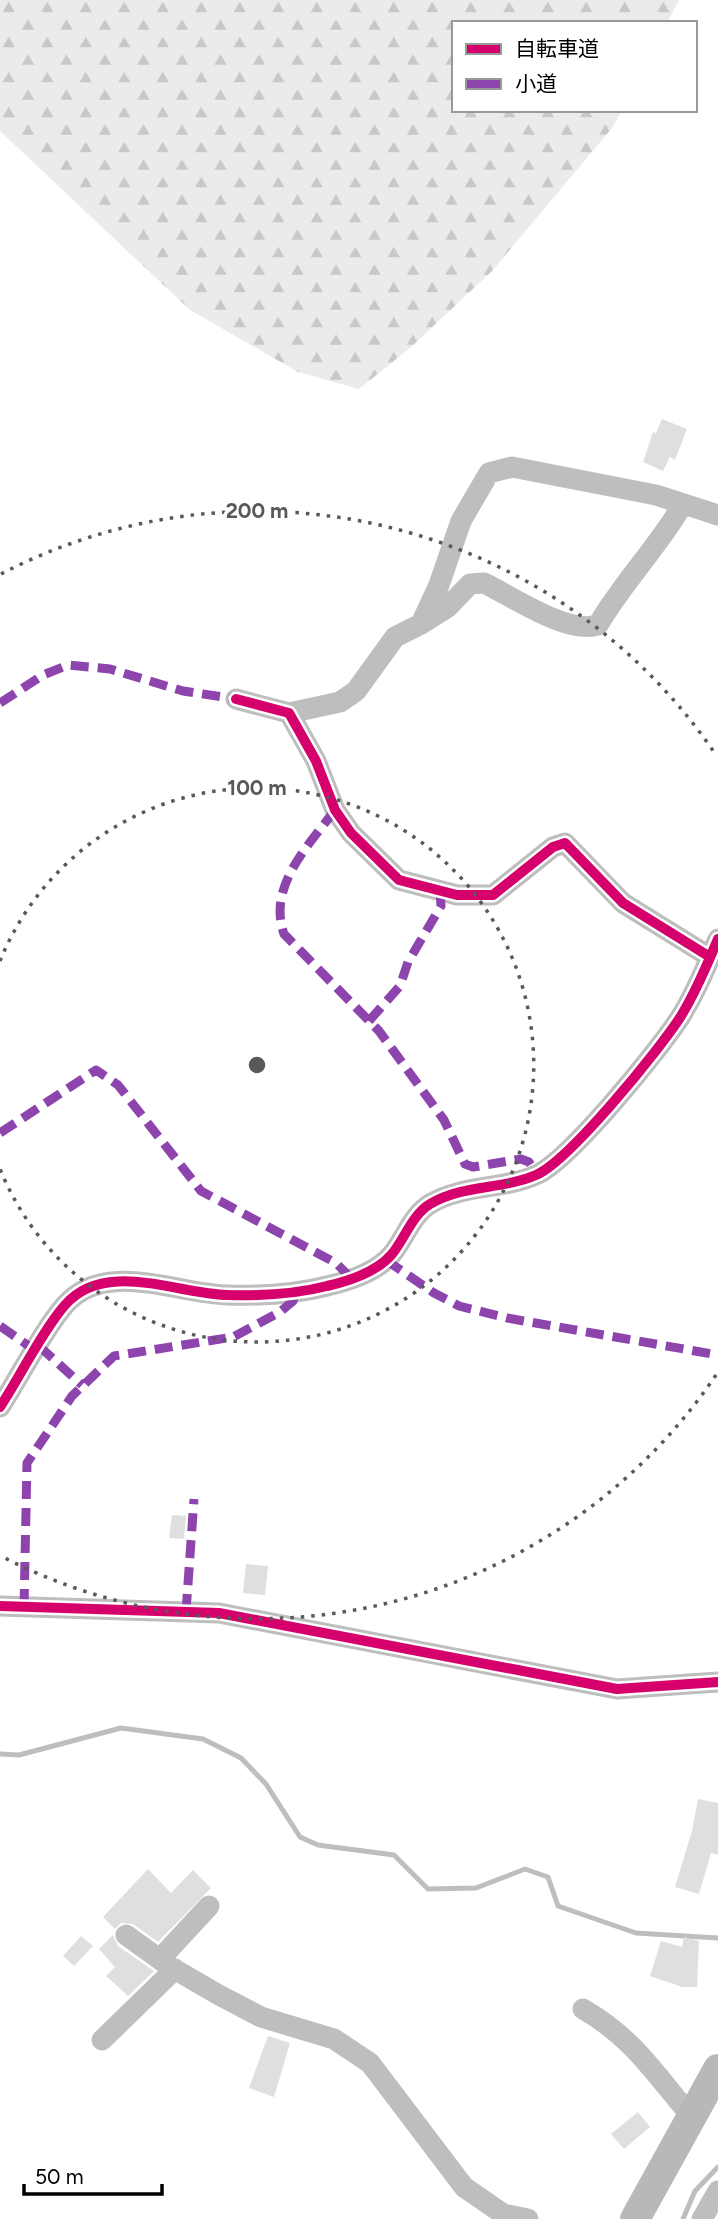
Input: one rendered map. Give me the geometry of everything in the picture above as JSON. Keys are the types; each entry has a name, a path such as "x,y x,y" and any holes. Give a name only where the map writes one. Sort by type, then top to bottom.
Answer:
{"main road":[{"path":"635,2219 718,2069"}],"street":[{"path":"421,624 439,585 461,521 489,472 513,467 656,495 718,516"},
{"path":"236,699 289,713 340,702 355,691 395,637 448,607 470,584 484,583 568,625 588,628 598,625 683,504"},
{"path":"0,1407 66,1304 84,1291 127,1281 226,1295 326,1286 376,1268 391,1255 417,1215 428,1205 456,1191 524,1180 548,1169 580,1139 658,1047 682,1014 714,948 623,903 565,843 553,847 493,895 457,895 399,880 351,833 335,810 316,761 289,713"},
{"path":"0,1606 219,1613 617,1689 718,1682"},
{"path":"102,2040 167,1964 209,1906"},
{"path":"126,1935 167,1964 261,2017 334,2039 370,2063 464,2187 503,2214 528,2219"},
{"path":"583,2009 615,2027 656,2071 693,2118"},
{"path":"702,2219 718,2191"}],"green space":[{"path":"0,0 679,0 668,21 452,21 452,112 621,112 612,128 492,271 410,348 359,389 298,372 190,310 0,131"}],"building":[{"path":"662,419 687,429 675,460 670,457 663,471 643,462 653,432 656,433"},
{"path":"172,1515 186,1516 184,1539 169,1538"},
{"path":"246,1564 268,1566 265,1595 243,1593"},
{"path":"698,1799 718,1803 718,1855 711,1853 699,1894 675,1887 692,1831"},
{"path":"148,1869 171,1893 193,1870 211,1888 158,1942 133,1924 121,1923 115,1929 103,1917"},
{"path":"113,1935 118,1946 154,1971 128,1996 106,1976 115,1967 99,1949"},
{"path":"81,1936 93,1946 74,1966 63,1956"},
{"path":"684,1937 699,1941 697,1987 682,1987 650,1976 661,1941 682,1947"},
{"path":"268,2036 290,2043 274,2097 249,2088"},
{"path":"638,2112 650,2127 624,2149 611,2134"}],"waterway":[{"path":"0,1754 19,1755 121,1728 203,1739 241,1758 266,1784 300,1837 318,1845 394,1855 428,1889 476,1888 525,1869 548,1877 558,1906 636,1933 718,1938"},
{"path":"683,2219 695,2191 718,2167"}],"marked path":[{"path":"0,703 43,675 68,665 110,669 183,691 236,699"},
{"path":"335,810 303,852 286,883 280,916 284,934 379,1031 444,1120 465,1164 473,1167 521,1159 529,1162 537,1175"},
{"path":"369,1021 400,986 408,962 441,906 440,891"},
{"path":"0,1133 96,1070 118,1085 201,1191 336,1263 352,1279"},
{"path":"386,1260 434,1293 459,1306 507,1318 718,1355"},
{"path":"24,1607 27,1463 72,1396 114,1356 233,1337 280,1312 293,1301 295,1291"},
{"path":"0,1326 36,1351"},
{"path":"39,1346 82,1385"},
{"path":"186,1612 194,1499"}],"cycle path":[{"path":"236,699 289,713 316,761 335,810 351,833 399,880 457,895 493,895 553,847 565,843 623,903 710,957"},
{"path":"0,1407 57,1315 81,1291 100,1284 121,1281 227,1295 265,1295 335,1284 379,1266 397,1248 418,1214 430,1204 456,1193 523,1180 551,1166 613,1103 670,1032 692,998 718,939"},
{"path":"0,1606 219,1613 617,1689 718,1682"}]}
